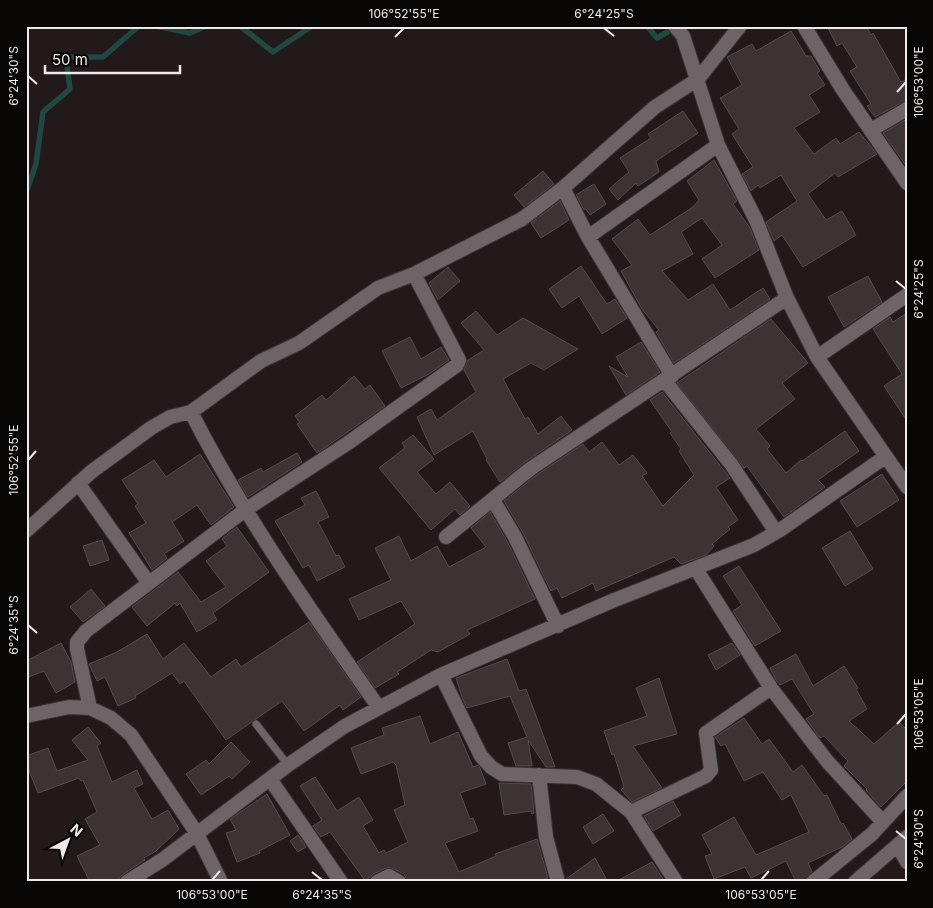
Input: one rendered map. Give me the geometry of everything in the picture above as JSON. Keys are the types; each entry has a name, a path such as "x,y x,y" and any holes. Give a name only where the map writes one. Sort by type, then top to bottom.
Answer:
{"street":[{"path":"26,531 78,483 157,425 170,417 191,412 261,361 299,343 378,288 414,274 522,219 563,188 655,106 698,79 740,26"},
{"path":"804,26 843,90 907,183"},
{"path":"679,31 698,79 718,145 756,220 787,298 817,357 907,487"},
{"path":"871,130 907,109"},
{"path":"588,237 718,145"},
{"path":"563,188 588,237 669,378 731,464 776,532"},
{"path":"90,708 77,642 86,631 245,510 348,443 457,365 459,360 453,344 414,274"},
{"path":"817,357 907,295"},
{"path":"446,537 530,469 787,298"},
{"path":"191,412 245,510 306,604 379,708"},
{"path":"127,882 162,860 196,832 288,765 346,726 441,675 612,601 696,569 754,544 776,532 886,457"},
{"path":"78,483 148,582"},
{"path":"493,500 516,537 558,626"},
{"path":"696,569 771,688 827,761 882,821"},
{"path":"441,675 481,756 491,767 502,774 577,777 596,784 631,812 676,882"},
{"path":"631,812 706,776 711,770 706,733 771,688"},
{"path":"26,716 69,706 90,708 111,718 131,735 196,832 221,882"},
{"path":"538,775 546,837 558,882"},
{"path":"270,779 341,882"},
{"path":"813,882 859,846 907,796"},
{"path":"855,882 903,842 907,862"},
{"path":"377,882 389,876 399,882"}],"lane":[{"path":"256,724 288,765"}],"building":[{"path":"827,26 866,26 871,35 873,33 901,82 907,79 907,100 875,117 867,106 871,104 850,71 857,67 842,43 837,46"},
{"path":"791,31 806,56 811,56 820,71 817,73 825,85 809,95 820,112 794,128 814,154 836,138 840,144 859,132 877,154 838,177 835,173 808,194 826,220 842,211 856,235 803,267 782,235 774,241 766,222 797,201 781,175 760,188 758,185 751,191 742,174 753,167 732,134 739,129 720,98 742,85 727,57 752,44 756,51"},
{"path":"683,111 698,133 656,161 659,172 638,186 636,183 618,200 609,189 629,172 620,158 651,138 648,134"},
{"path":"907,119 907,167 883,133"},
{"path":"714,160 737,201 733,204 750,228 759,250 715,278 702,259 722,245 702,218 681,232 693,254 662,271 688,300 713,284 730,310 763,288 770,299 674,363 656,332 659,330 642,309 621,271 632,265 612,239 638,219 650,235 693,207 699,200 687,181"},
{"path":"543,171 554,184 524,207 514,195"},
{"path":"594,184 606,204 590,215 586,209 584,210 576,195"},
{"path":"560,201 569,220 541,238 531,223"},
{"path":"581,266 607,304 615,299 627,318 602,334 579,296 562,308 549,289"},
{"path":"448,267 460,281 438,300 429,283"},
{"path":"868,276 882,302 844,327 828,297"},
{"path":"476,311 497,335 523,318 578,349 544,370 531,363 503,379 525,419 528,417 538,434 561,416 572,430 525,462 500,482 486,460 473,431 434,455 417,417 431,409 437,420 476,392 464,370 468,360 484,350 461,323"},
{"path":"907,313 907,421 884,386 902,374 873,329 890,317 893,322"},
{"path":"771,319 808,363 782,383 795,399 756,429 770,446 767,449 786,473 801,460 845,431 859,451 818,480 825,487 784,517 747,466 744,468 677,383"},
{"path":"410,337 421,359 441,347 449,360 429,374 401,388 382,351"},
{"path":"641,342 660,372 626,395 609,366 628,377 616,357"},
{"path":"354,376 365,389 370,385 385,406 317,453 297,424 300,423 295,416 322,395 326,400"},
{"path":"662,392 730,478 716,487 738,520 728,527 730,529 712,544 714,546 706,555 681,564 674,557 596,591 593,583 562,598 557,588 551,591 523,533 504,501 535,476 583,444 589,452 602,442 619,465 633,455 647,473 642,476 663,506 694,475 679,451 681,449 670,433 672,432 650,400"},
{"path":"413,435 434,459 417,472 436,494 450,482 470,506 460,515 455,509 431,530 379,468 405,448 402,443"},
{"path":"297,453 302,462 248,497 238,480 261,468 263,472"},
{"path":"200,454 234,507 211,525 197,505 172,522 184,541 164,554 167,558 152,570 129,533 146,523 135,506 138,504 122,480 154,460 166,477"},
{"path":"882,474 899,500 857,527 840,501"},
{"path":"316,491 329,517 318,522 336,556 339,555 345,567 317,581 309,565 303,568 275,521 305,505 301,498"},
{"path":"490,512 507,541 535,599 467,630 470,634 438,652 431,650 397,672 399,674 375,688 357,662 415,624 401,601 359,620 349,599 391,580 375,548 399,536 411,561 437,546 449,567 486,547 471,528"},
{"path":"237,527 269,572 213,613 217,620 197,632 180,603 177,606 175,603 147,626 132,607 178,572 201,602 226,587 206,561 227,546 222,539"},
{"path":"850,531 873,569 845,586 822,548"},
{"path":"102,540 109,560 90,566 83,546"},
{"path":"739,566 781,631 755,646 733,611 742,605 723,576"},
{"path":"91,589 105,606 83,622 70,607"},
{"path":"309,622 361,697 343,710 340,705 304,731 282,701 226,740 184,681 180,684 172,673 135,696 136,698 118,706 105,677 97,681 89,664 117,652 147,634 163,659 184,643 211,677 236,659 241,667"},
{"path":"61,643 71,662 75,682 56,693 44,671 26,678 26,661"},
{"path":"732,643 740,655 716,670 708,655"},
{"path":"796,654 813,686 844,666 858,688 856,689 867,709 849,721 874,744 899,722 907,730 907,781 881,807 867,789 844,766 848,761 824,736 820,738 806,719 814,714 792,679 780,685 776,680 770,668"},
{"path":"507,659 519,691 526,689 555,767 546,767 528,740 532,766 516,766 508,743 527,737 510,696 467,708 462,697 456,678"},
{"path":"659,678 677,734 633,746 662,788 632,802 621,790 624,787 614,754 612,755 604,731 647,716 636,688"},
{"path":"420,716 430,744 458,732 473,767 478,765 486,784 460,793 470,819 473,818 478,831 445,843 459,872 496,856 495,854 537,839 548,878 535,882 408,882 404,874 389,867 373,874 366,882 330,832 321,837 313,826 322,820 300,786 315,777 337,811 359,797 373,820 363,826 379,853 384,850 386,853 408,842 394,810 405,805 396,765 393,762 361,774 351,748 384,735 382,728"},
{"path":"744,718 762,744 769,739 793,772 802,765 824,796 827,795 841,824 843,823 852,839 844,846 808,863 812,872 804,882 796,882 786,861 751,878 745,867 714,879 705,856 712,854 702,835 734,817 756,855 809,832 791,795 782,800 763,772 744,781 725,744 721,746 715,737"},
{"path":"88,727 101,743 97,746 112,782 137,770 143,784 134,788 152,819 168,810 179,829 156,851 122,875 116,882 90,882 77,856 100,845 85,819 97,812 83,780 81,781 79,778 38,793 26,763 26,756 48,748 57,771 88,760 72,740"},
{"path":"231,742 250,762 232,779 229,776 201,795 186,774 206,760 209,764"},
{"path":"499,783 531,784 534,813 532,814 531,811 504,815"},
{"path":"267,794 290,835 259,851 260,853 237,862 226,833 236,830 230,819"},
{"path":"673,801 681,815 653,831 644,816"},
{"path":"603,814 614,831 593,844 583,827"},
{"path":"298,835 306,847 298,852 290,841"},
{"path":"595,858 608,882 567,882 566,879"},
{"path":"652,862 665,882 615,882"}],"waterway":[{"path":"26,193 36,164 43,112 70,89 66,57 103,57 139,26"},
{"path":"156,26 190,33 206,26"},
{"path":"240,26 273,52 312,26"},
{"path":"647,26 657,38 676,27"}]}
